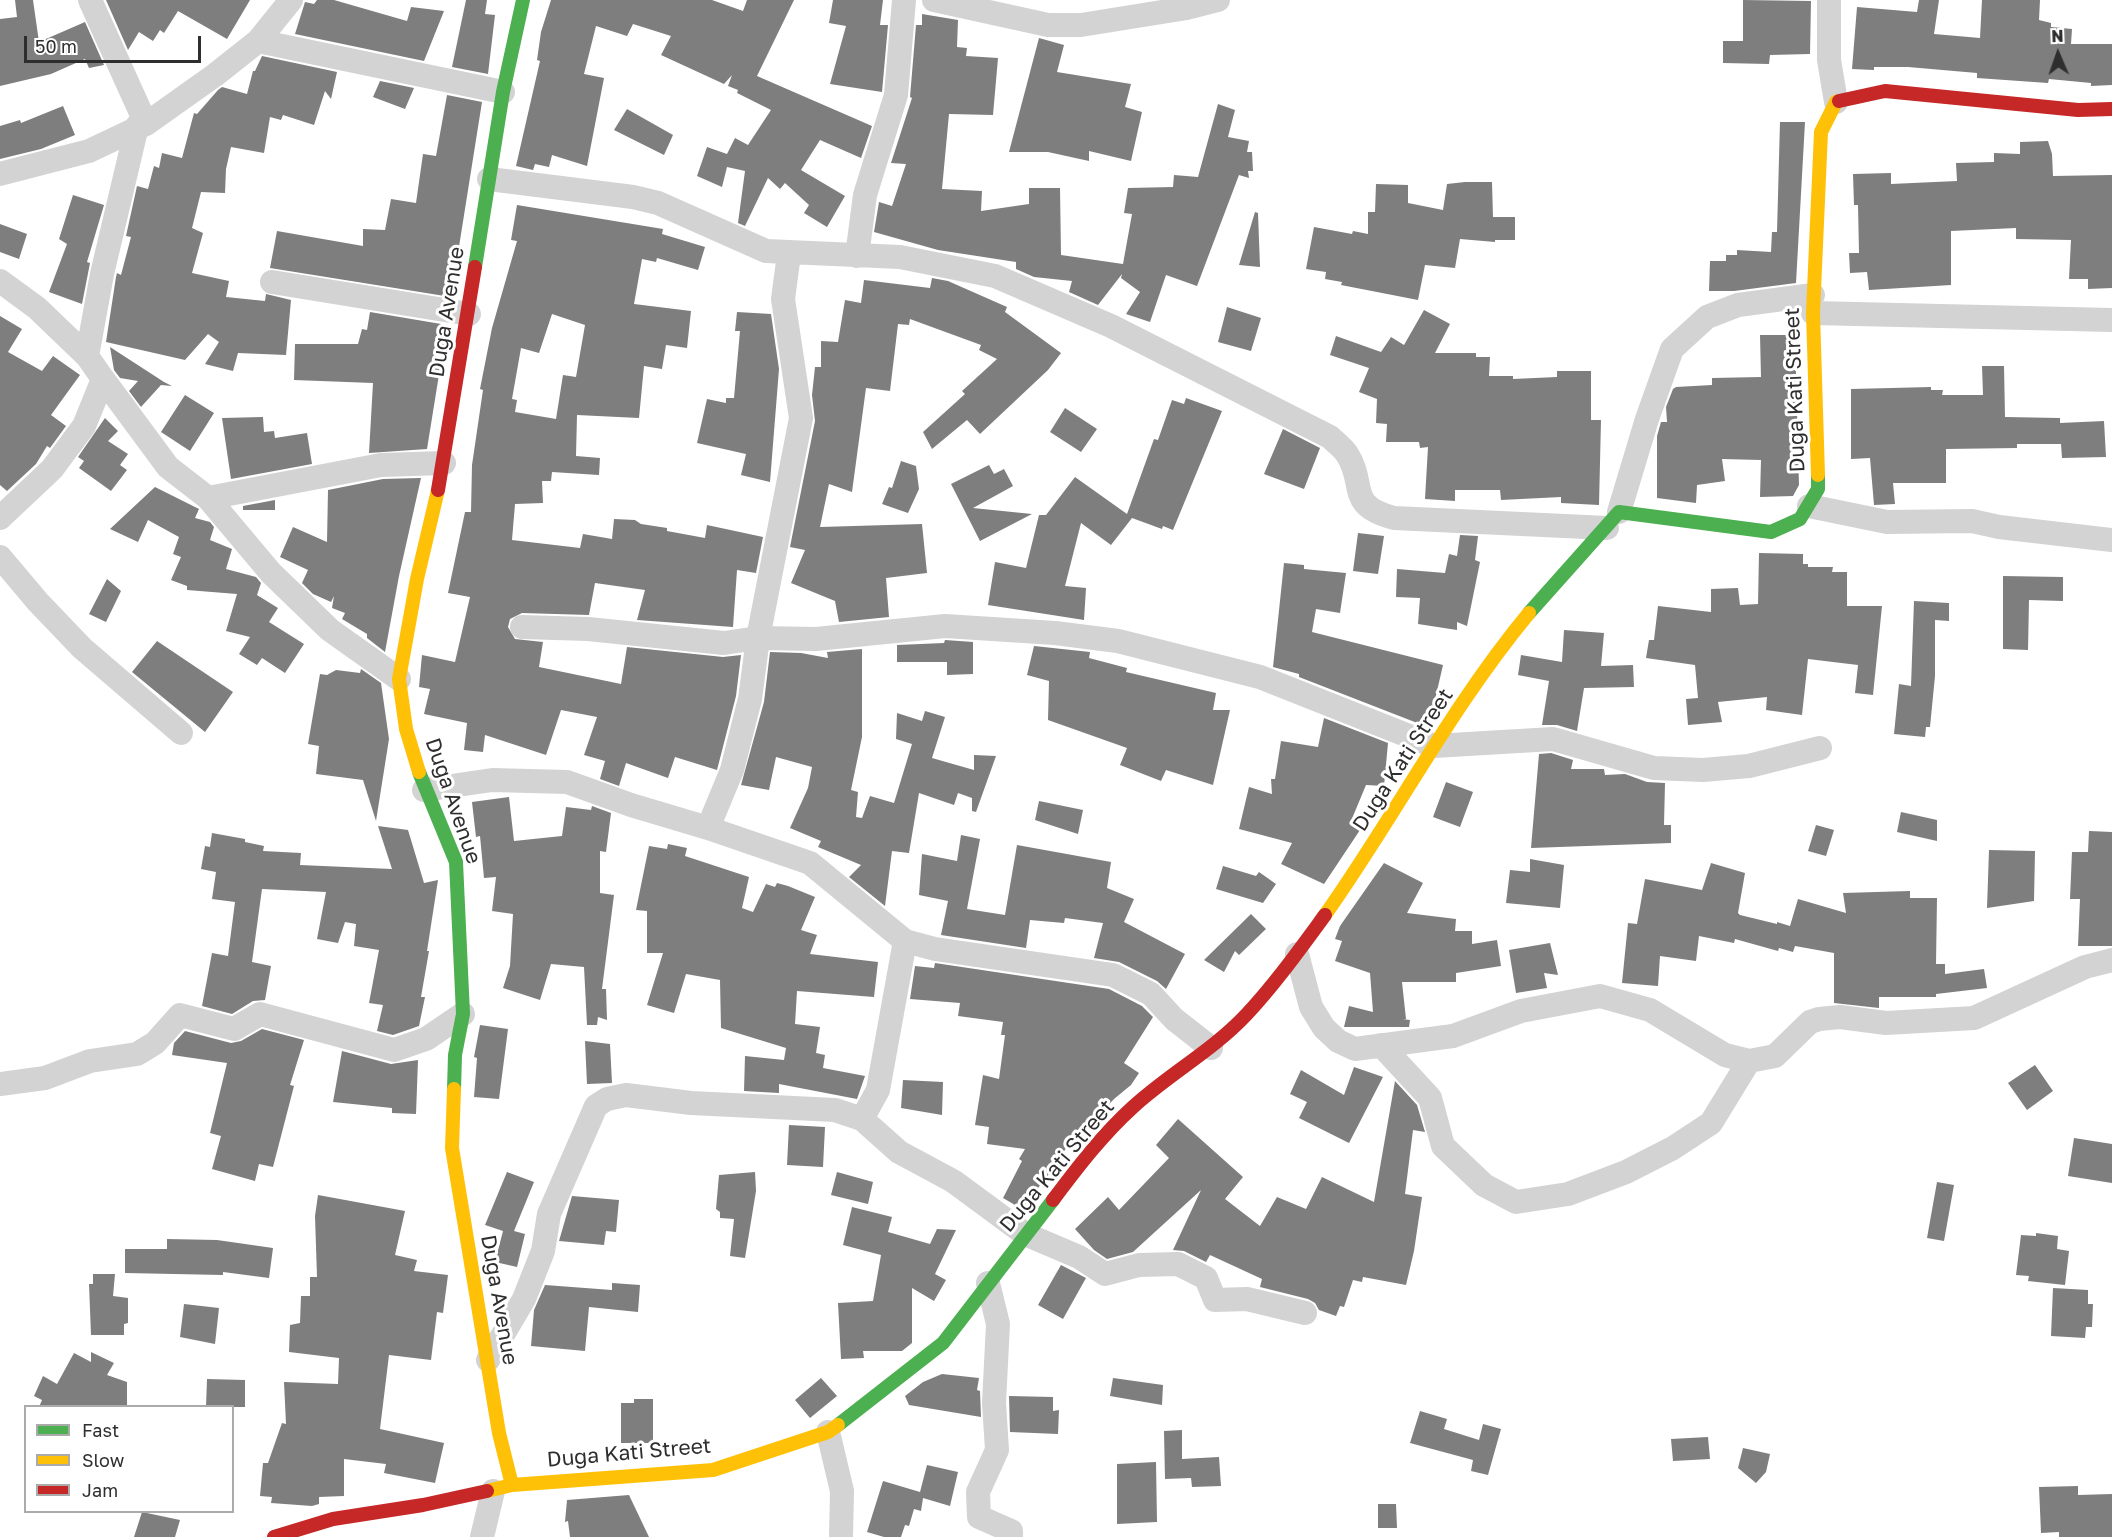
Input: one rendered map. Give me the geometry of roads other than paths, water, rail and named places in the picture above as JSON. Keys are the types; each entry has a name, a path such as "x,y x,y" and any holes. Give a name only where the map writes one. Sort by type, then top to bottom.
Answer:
{"street":[{"path":"87,356 102,274 142,125 90,0"},
{"path":"0,174 89,151 142,125 215,75 258,40 291,0"},
{"name":"Duga Avenue","path":"502,1488 499,1433 452,1148 455,1055 463,1014 456,862 424,790 406,729 399,679 417,579 444,463 503,92 523,0"},
{"path":"857,256 865,195 896,95 904,0"},
{"path":"934,0 1048,25 1082,25 1128,8 1187,9 1218,0"},
{"path":"1829,0 1829,60 1836,102 1885,91 2078,111 2112,109"},
{"path":"258,40 503,92"},
{"name":"Duga Kati Street","path":"1809,506 1818,489 1819,456 1813,304 1821,132 1836,102"},
{"path":"489,179 633,197 658,203 766,251 789,254 900,257 995,276 1110,326 1330,437 1347,454 1361,499 1376,513 1394,518 1613,520 1771,532 1800,519 1809,506 1887,522 1972,521 1999,527 2112,540"},
{"path":"708,828 732,770 750,699 758,638 801,418 783,299 789,254"},
{"path":"0,281 38,308 87,356 168,466 208,498 271,573 330,630 399,679"},
{"path":"272,282 469,314"},
{"path":"1613,520 1672,349 1707,317 1738,305 1813,304 2112,321"},
{"path":"0,518 16,506 58,460 84,426 103,379"},
{"path":"208,498 381,465 444,463"},
{"name":"Duga Kati Street","path":"502,1488 713,1470 828,1432 943,1343 1080,1164 1133,1107 1210,1048 1246,1015 1297,954 1362,863 1434,746 1513,632 1556,580 1613,520"},
{"path":"0,557 38,602 82,648 182,733"},
{"path":"522,627 588,629 724,643 758,638 816,639 945,626 1055,633 1118,641 1260,677 1434,746 1553,739 1654,768 1703,770 1749,766 1820,748"},
{"path":"424,790 492,780 567,782 631,805 708,828 810,863 905,941 935,949 1113,975 1151,994 1174,1019 1210,1048"},
{"path":"862,1119 878,1090 905,941"},
{"path":"1297,954 1311,1006 1324,1028 1338,1041 1355,1049 1453,1036 1521,1011 1600,996 1650,1010 1725,1054 1749,1061 1774,1056 1810,1023 1819,1019 1840,1017 1886,1023 1974,1018 2085,967 2112,960"},
{"path":"0,1084 45,1078 90,1061 137,1054 155,1043 180,1016 234,1029 260,1014 394,1050 426,1039 463,1014"},
{"path":"1381,1045 1430,1098 1443,1146 1484,1185 1516,1202 1568,1194 1626,1172 1673,1148 1711,1123 1749,1061"},
{"path":"488,1360 524,1299 543,1251 549,1214 596,1106 607,1099 626,1095 691,1103 835,1110 862,1119 899,1152 953,1181 1025,1234 1079,1257 1105,1274 1139,1265 1178,1264 1206,1278 1215,1300 1247,1299 1305,1313"},
{"path":"988,1283 998,1324 994,1403 997,1450 978,1492 979,1517 1011,1531 1011,1537"},
{"path":"828,1432 842,1491 841,1537"},
{"path":"274,1537 333,1519 423,1505 502,1488"},
{"path":"482,1537 502,1488"}]}
